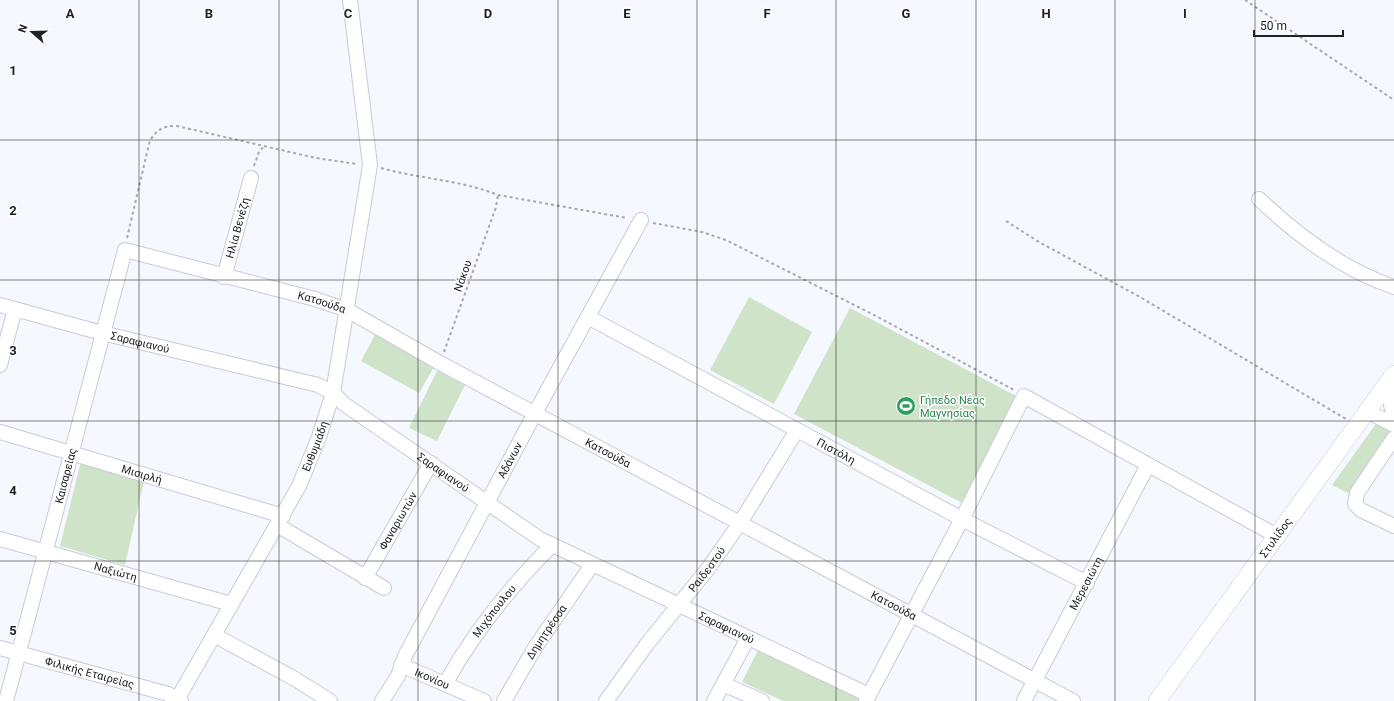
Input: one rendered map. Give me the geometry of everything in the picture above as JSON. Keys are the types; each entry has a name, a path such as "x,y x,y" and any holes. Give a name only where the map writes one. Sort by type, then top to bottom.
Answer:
{"main road":[{"name":"Στυλίδος","path":"1157,701 1390,380"}],"street":[{"name":"Ευθυμιάδη","path":"179,700 214,635 299,486 319,437 333,393 370,166 350,0"},
{"name":"Ηλία Βενέζη","path":"224,277 251,178"},
{"path":"1259,199 1284,223 1328,255 1371,280 1394,287"},
{"name":"Αδάνων","path":"382,701 398,676 404,656 641,220"},
{"name":"Κατσούδα","path":"125,250 224,277 315,299 347,310 440,363 913,614 1073,701"},
{"name":"Καισαρείας","path":"6,701 47,551 71,452 125,250"},
{"name":"Σαραφιανού","path":"0,305 102,333 318,385 333,393 344,404 540,539 592,565 679,604 867,698"},
{"path":"0,365 15,309"},
{"name":"Πιστόλη","path":"588,317 962,519 1087,583"},
{"path":"1390,380 1394,416"},
{"path":"867,698 913,614 1024,396 1277,536"},
{"path":"1362,418 1394,425"},
{"name":"Ραιδεστού","path":"606,701 647,644 707,570 740,523 797,430"},
{"name":"Μισιρλή","path":"0,432 71,452 280,520 365,578 384,588"},
{"path":"1394,438 1357,494 1355,504 1361,510 1394,526"},
{"name":"Φαναριωτών","path":"365,578 431,463"},
{"name":"Μερεσιώτη","path":"1024,701 1148,465"},
{"name":"Ναξιώτη","path":"0,539 232,604"},
{"name":"Μιχόπουλου","path":"445,684 476,633 496,605 552,544"},
{"name":"Δημητρέσσα","path":"504,701 536,646 592,565"},
{"path":"214,635 295,679 330,701"},
{"path":"714,701 748,638"},
{"name":"Φιλικής Εταιρείας","path":"0,648 168,694 179,700"},
{"name":"Ικονίου","path":"402,665 484,701"},
{"path":"723,684 762,701"}],"path":[{"path":"1245,0 1394,100"},
{"path":"125,250 150,140 158,129 167,126 177,126 316,158 370,166 409,176 482,188 498,195 702,232 726,240 876,316 1024,396"},
{"path":"251,178 256,159 264,146"},
{"name":"Νάκου","path":"440,363 496,207 498,195"},
{"path":"1006,222 1039,242 1140,297 1238,356 1362,418"}],"green space":[{"path":"749,297 812,332 774,404 710,370"},
{"name":"Γήπεδο Νέας Μαγνησίας","path":"850,308 1018,397 962,503 794,414"},
{"path":"376,333 435,365 419,393 361,361"},
{"path":"439,367 467,381 437,441 409,428"},
{"path":"1378,421 1392,424 1394,443 1358,498 1332,485"},
{"path":"82,457 145,476 125,565 60,546"},
{"path":"759,648 861,695 858,701 783,701 742,682"}],"place":[{"name":"Γήπεδο Νέας Μαγνησίας","path":"906,406"}]}
